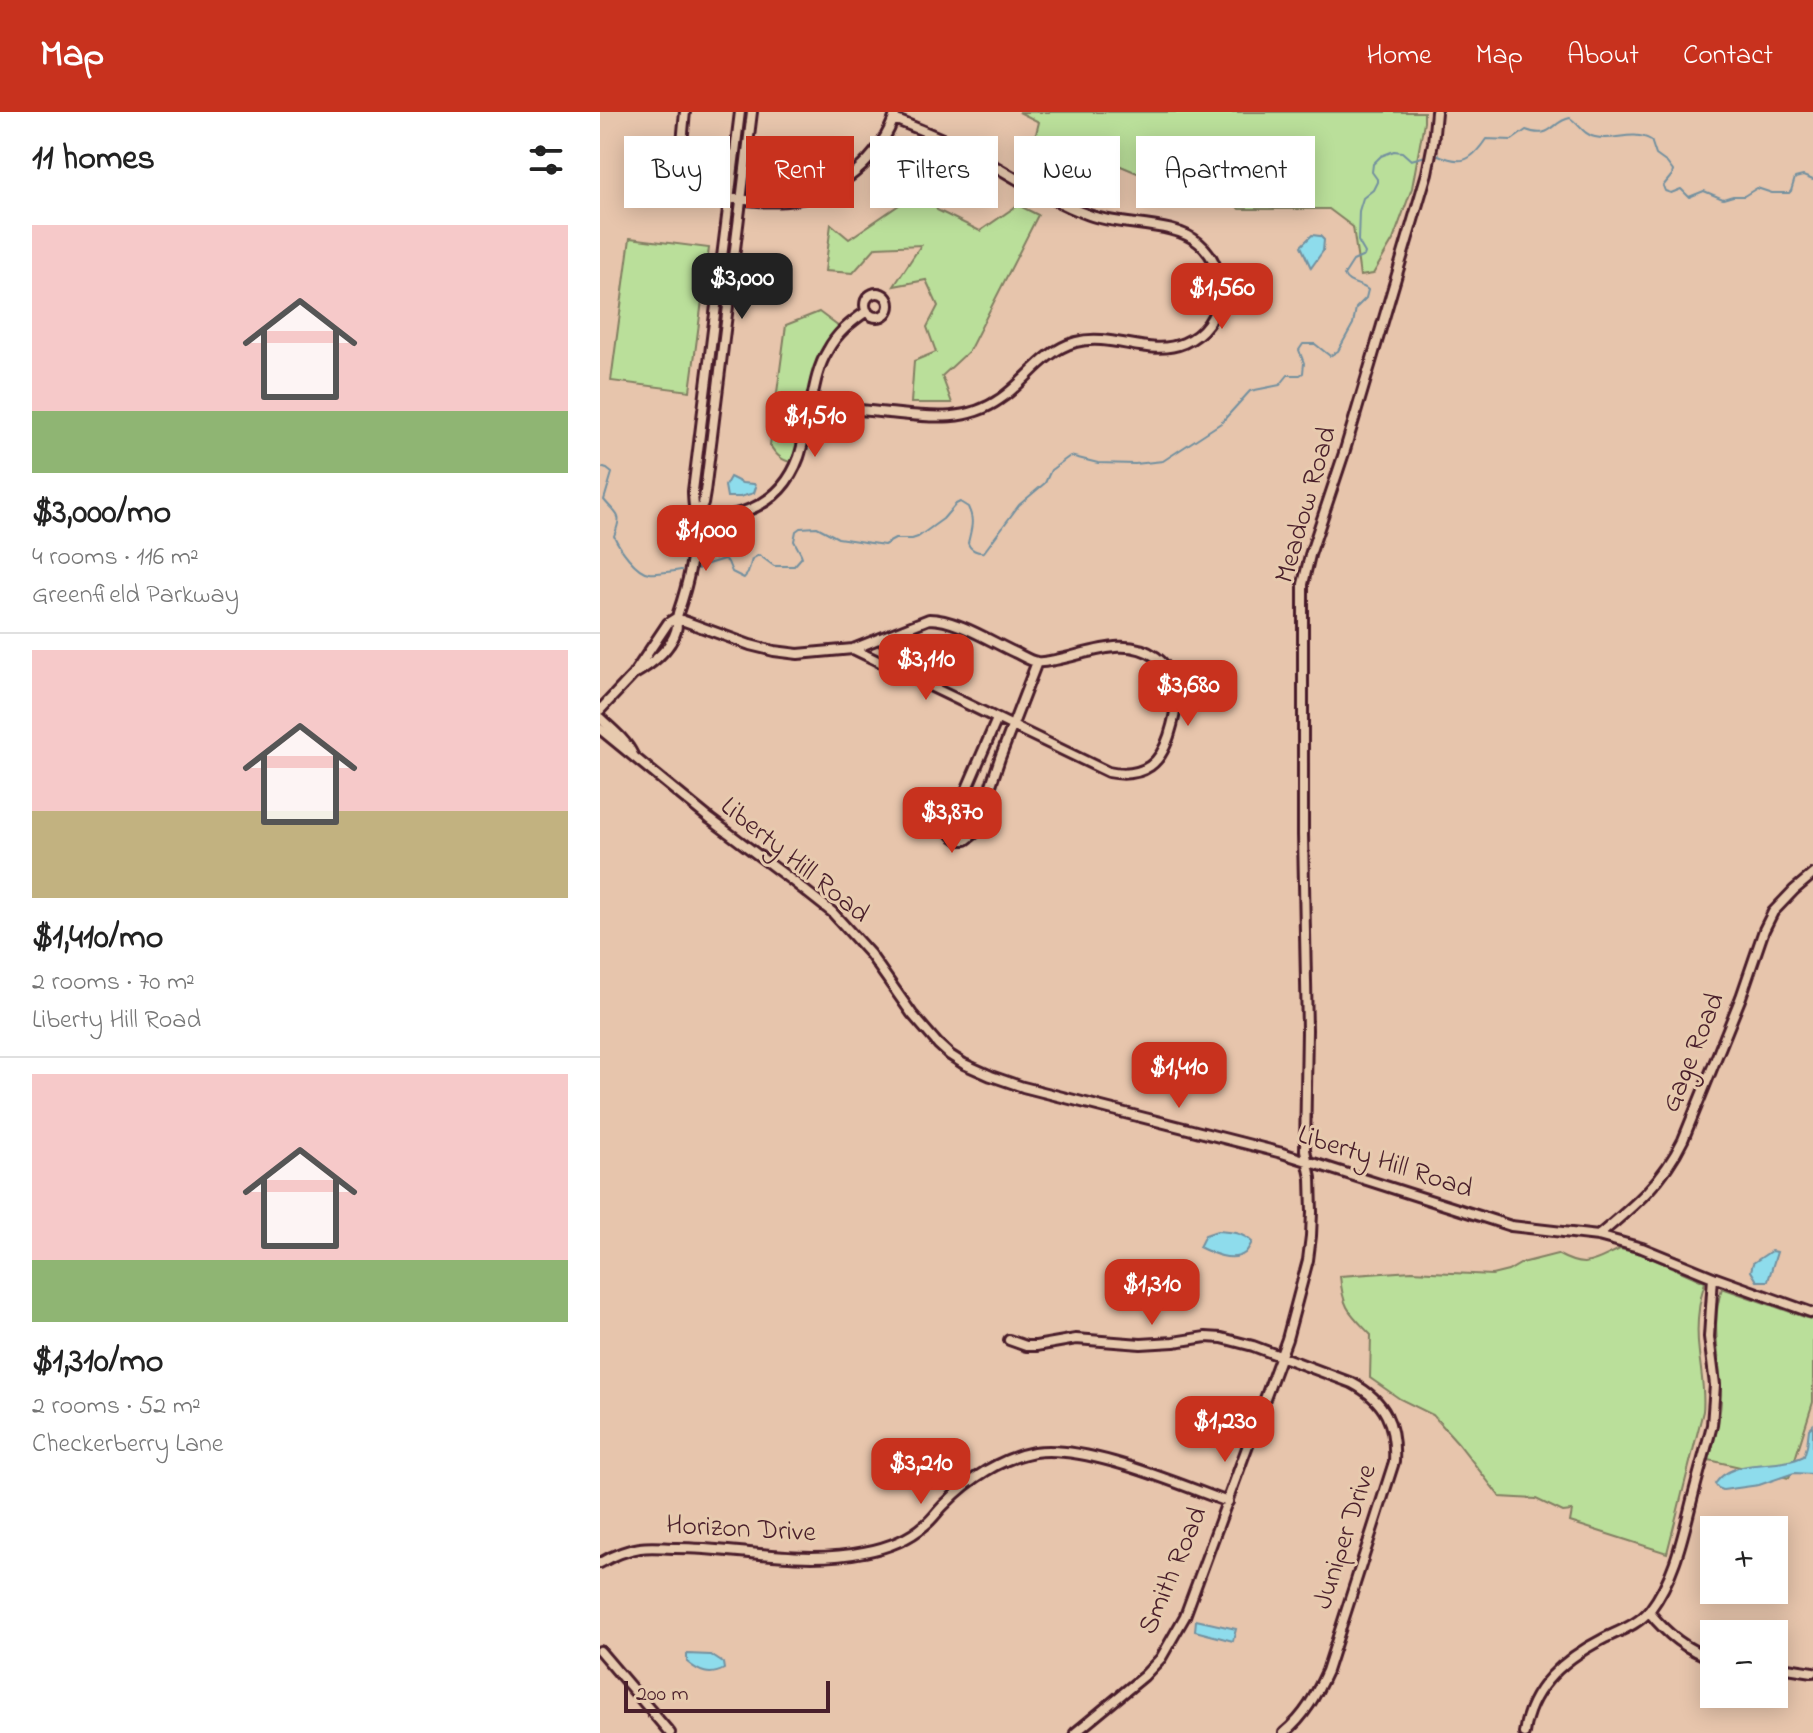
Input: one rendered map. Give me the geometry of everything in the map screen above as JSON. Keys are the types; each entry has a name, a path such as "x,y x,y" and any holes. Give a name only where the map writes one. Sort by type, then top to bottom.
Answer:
{"street":[{"path":"682,136 685,112"},
{"path":"600,710 633,675 668,623 676,618 689,581 695,518 703,504 705,492 735,199 740,112"},
{"path":"735,199 752,112"},
{"name":"Meadow Road","path":"1307,1162 1303,584 1425,183 1436,112"},
{"path":"730,198 789,201 835,187 871,156 895,116 1078,211 1112,222 1174,230 1192,237 1206,250 1217,267 1220,287 1217,307 1208,325 1184,343 1154,347 1098,339 1068,344 1043,359 1000,399 972,414 936,418 811,405"},
{"path":"695,518 735,515 758,506 782,486 798,460 818,373 828,349 848,324 867,311"},
{"path":"676,618 750,645 774,651 814,654 853,649 921,621 938,619 1037,662 1132,647 1148,652 1166,667 1176,689 1176,713 1167,744 1159,758 1147,768 1116,774 1101,770 853,649"},
{"path":"997,719 952,823 952,835 959,840 966,840 975,833 1037,662"},
{"name":"Liberty Hill Road","path":"600,718 631,749 634,756"},
{"name":"Liberty Hill Road","path":"600,729 688,802 832,912 870,954 912,1014 938,1044 964,1064 1023,1087 1196,1130 1511,1226 1598,1236 1642,1248 1813,1313"},
{"name":"Gage Road","path":"1598,1236 1658,1182 1672,1162 1741,997 1768,921 1794,890 1813,874"},
{"name":"Smith Road","path":"1077,1733 1161,1658 1185,1616 1281,1357 1303,1284 1311,1236 1311,1178 1307,1162"},
{"path":"1524,1733 1533,1704 1545,1682 1581,1650 1624,1629 1649,1612 1674,1566 1715,1409 1709,1337 1713,1277"},
{"name":"Juniper Drive","path":"1009,1340 1026,1346 1076,1339 1149,1344 1206,1337 1238,1341 1352,1383 1366,1390 1378,1402 1393,1430 1394,1462 1327,1671 1305,1713 1284,1733"},
{"name":"Horizon Drive","path":"600,1563 640,1548 821,1556 868,1551 911,1535 927,1524 961,1488 986,1471 1035,1452 1099,1459 1228,1502"},
{"path":"1649,1612 1676,1640 1700,1652"},
{"path":"600,1651 669,1733"},
{"path":"1788,1668 1813,1672"}],"green space":[{"path":"1019,112 1424,112 1412,188 1393,240 1373,274 1360,276 1353,227 1329,209 1238,208 1315,208 1315,136 1136,136 1136,172 1120,166 1120,136 1036,136 1039,122"},
{"path":"894,208 936,208 980,231 1014,208 1024,208 1038,215 969,351 942,376 952,403 911,403 914,361 936,352 927,327 938,306 926,280 894,286 921,245 876,247 853,273 825,271 831,224 849,239"},
{"path":"630,238 709,248 690,391 611,381"},
{"path":"819,312 839,327 815,373 792,462 779,456 770,445 786,325"},
{"path":"1620,1249 1642,1254 1705,1282 1698,1326 1703,1411 1667,1553 1570,1522 1572,1511 1563,1512 1536,1499 1500,1497 1433,1415 1400,1399 1370,1378 1371,1335 1348,1309 1340,1276 1412,1271 1492,1275 1557,1254 1582,1263"},
{"path":"1722,1288 1813,1320 1813,1402 1789,1478 1709,1460 1720,1408 1716,1327"}],"water":[{"path":"1312,235 1324,240 1323,251 1311,268 1301,246"},
{"path":"730,477 754,484 754,493 727,497 725,486"},
{"path":"1217,1231 1240,1234 1252,1242 1245,1253 1234,1257 1199,1247 1205,1235"},
{"path":"1771,1251 1777,1252 1768,1281 1757,1281 1751,1271 1753,1263"},
{"path":"1813,1425 1813,1474 1794,1473 1759,1485 1723,1490 1715,1484 1722,1476 1742,1467 1784,1462 1804,1456 1809,1429"},
{"path":"1196,1620 1236,1629 1233,1641 1195,1631"},
{"path":"687,1654 711,1655 723,1663 724,1669 714,1673 700,1671 687,1662"}],"waterway":[{"path":"1436,154 1452,160 1464,160 1475,153 1486,139 1512,140 1526,130 1541,133 1570,118 1591,136 1637,136 1651,140 1656,155 1673,171 1663,186 1665,191 1671,193 1681,189 1689,197 1704,191 1723,199 1744,196 1757,188 1772,193 1789,193 1795,178 1803,176 1813,180"},
{"path":"698,569 724,559 732,572 744,578 752,559 759,555 774,566 794,566 802,557 794,541 800,528 817,527 838,538 884,545 895,539 912,539 943,519 960,502 968,507 971,517 968,543 974,550 984,552 1019,505 1045,483 1051,470 1070,456 1098,463 1163,461 1221,423 1250,391 1280,385 1288,375 1303,373 1304,363 1299,350 1303,344 1315,344 1330,356 1338,351 1353,324 1356,308 1366,298 1368,290 1348,281 1344,275 1353,261 1365,253 1358,241 1359,211 1363,198 1377,182 1372,172 1373,164 1381,156 1394,151 1402,152 1411,160 1426,156"},
{"path":"600,467 612,473 604,500 618,516 614,536 628,558 644,572 681,570"}]}
